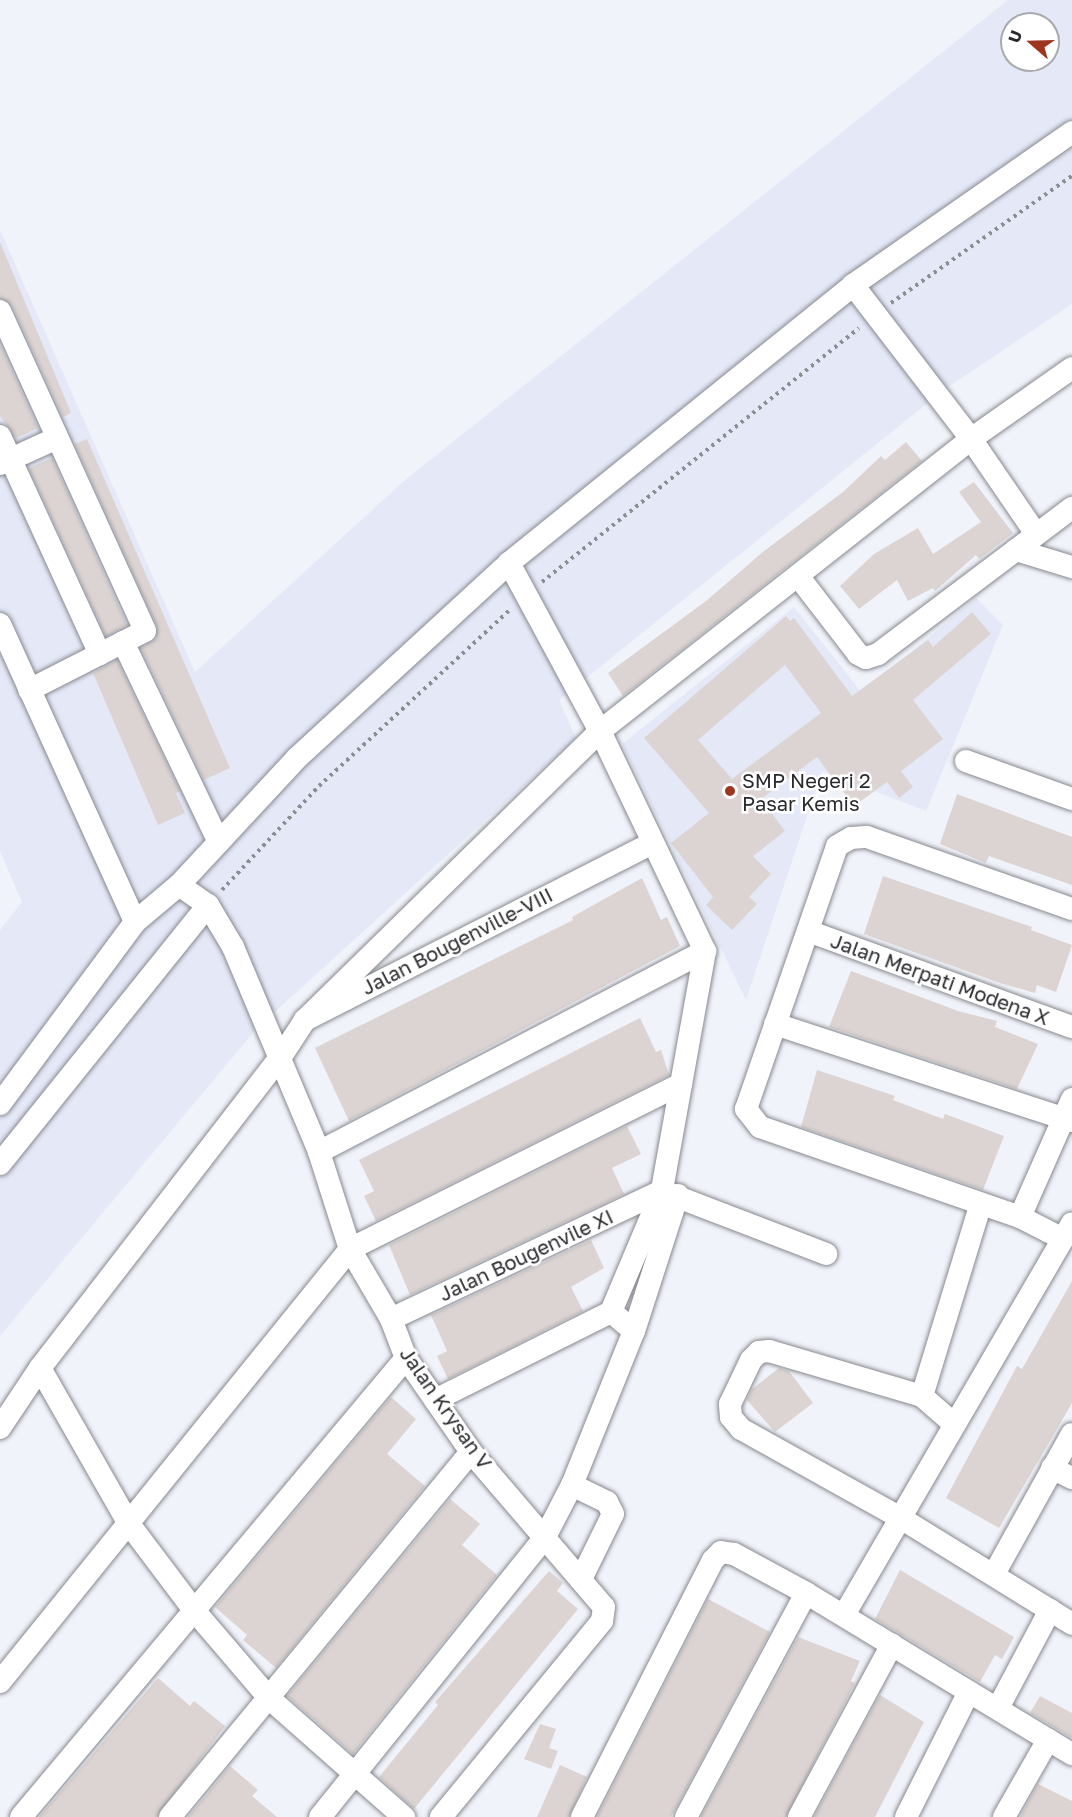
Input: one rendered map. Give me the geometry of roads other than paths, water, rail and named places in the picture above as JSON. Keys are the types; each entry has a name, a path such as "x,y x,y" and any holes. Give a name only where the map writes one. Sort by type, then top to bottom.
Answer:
{"street":[{"path":"0,1104 135,922 179,885 297,758 510,562 853,285 1072,132"},
{"path":"853,285 971,439 1036,534"},
{"path":"0,311 145,631 29,690"},
{"path":"305,1020 600,731 971,439 1072,368"},
{"path":"0,436 5,462 100,654"},
{"path":"5,462 57,438"},
{"path":"798,576 858,654 866,658 878,654 1072,508"},
{"path":"1016,550 1072,567"},
{"path":"320,1817 545,1536 572,1485 634,1331 670,1193 681,1084 705,951 651,844 600,731 510,562"},
{"path":"0,624 135,922"},
{"path":"123,642 219,842"},
{"path":"966,761 1072,799"},
{"path":"844,1615 899,1516 1067,1231 980,1206 753,1121 746,1109 747,1097 837,846 867,837 1072,909"},
{"name":"Jalan Bougenville-VIII","path":"0,1428 40,1368 280,1058 305,1020 651,844"},
{"path":"0,1164 208,905 179,885"},
{"name":"Jalan Krysan V","path":"208,905 233,947 319,1152 350,1249 391,1319 406,1358 471,1452 604,1607 602,1621 441,1817"},
{"name":"Jalan Merpati Modena X","path":"808,931 1072,1027"},
{"path":"319,1152 705,951"},
{"path":"775,1024 1069,1121"},
{"path":"0,1682 350,1249 681,1084"},
{"path":"1020,1217 1069,1121 1072,1100"},
{"path":"670,1193 826,1254"},
{"path":"435,1400 611,1312 670,1193"},
{"name":"Jalan Bougenvile XI","path":"391,1319 670,1193"},
{"path":"922,1396 980,1206"},
{"path":"611,1312 634,1331"},
{"path":"954,1424 922,1396 769,1351 759,1352 751,1360 730,1404 731,1417 741,1430 899,1516 1072,1624"},
{"path":"21,1817 193,1609 406,1358"},
{"path":"40,1368 129,1524 193,1609 270,1699 404,1817"},
{"path":"994,1574 1072,1434"},
{"path":"170,1817 270,1699 471,1452"},
{"path":"1052,1468 1072,1478"},
{"path":"572,1485 607,1502 613,1514 580,1579"},
{"path":"582,1817 713,1560 721,1551 734,1554 806,1593 1072,1754"},
{"path":"686,1817 806,1593"},
{"path":"998,1708 1050,1610"},
{"path":"799,1817 892,1644"},
{"path":"906,1817 969,1692"},
{"path":"1004,1817 1048,1740"}],"place":[{"name":"SMP Negeri 2 Pasar Kemis","path":"730,791"}]}
